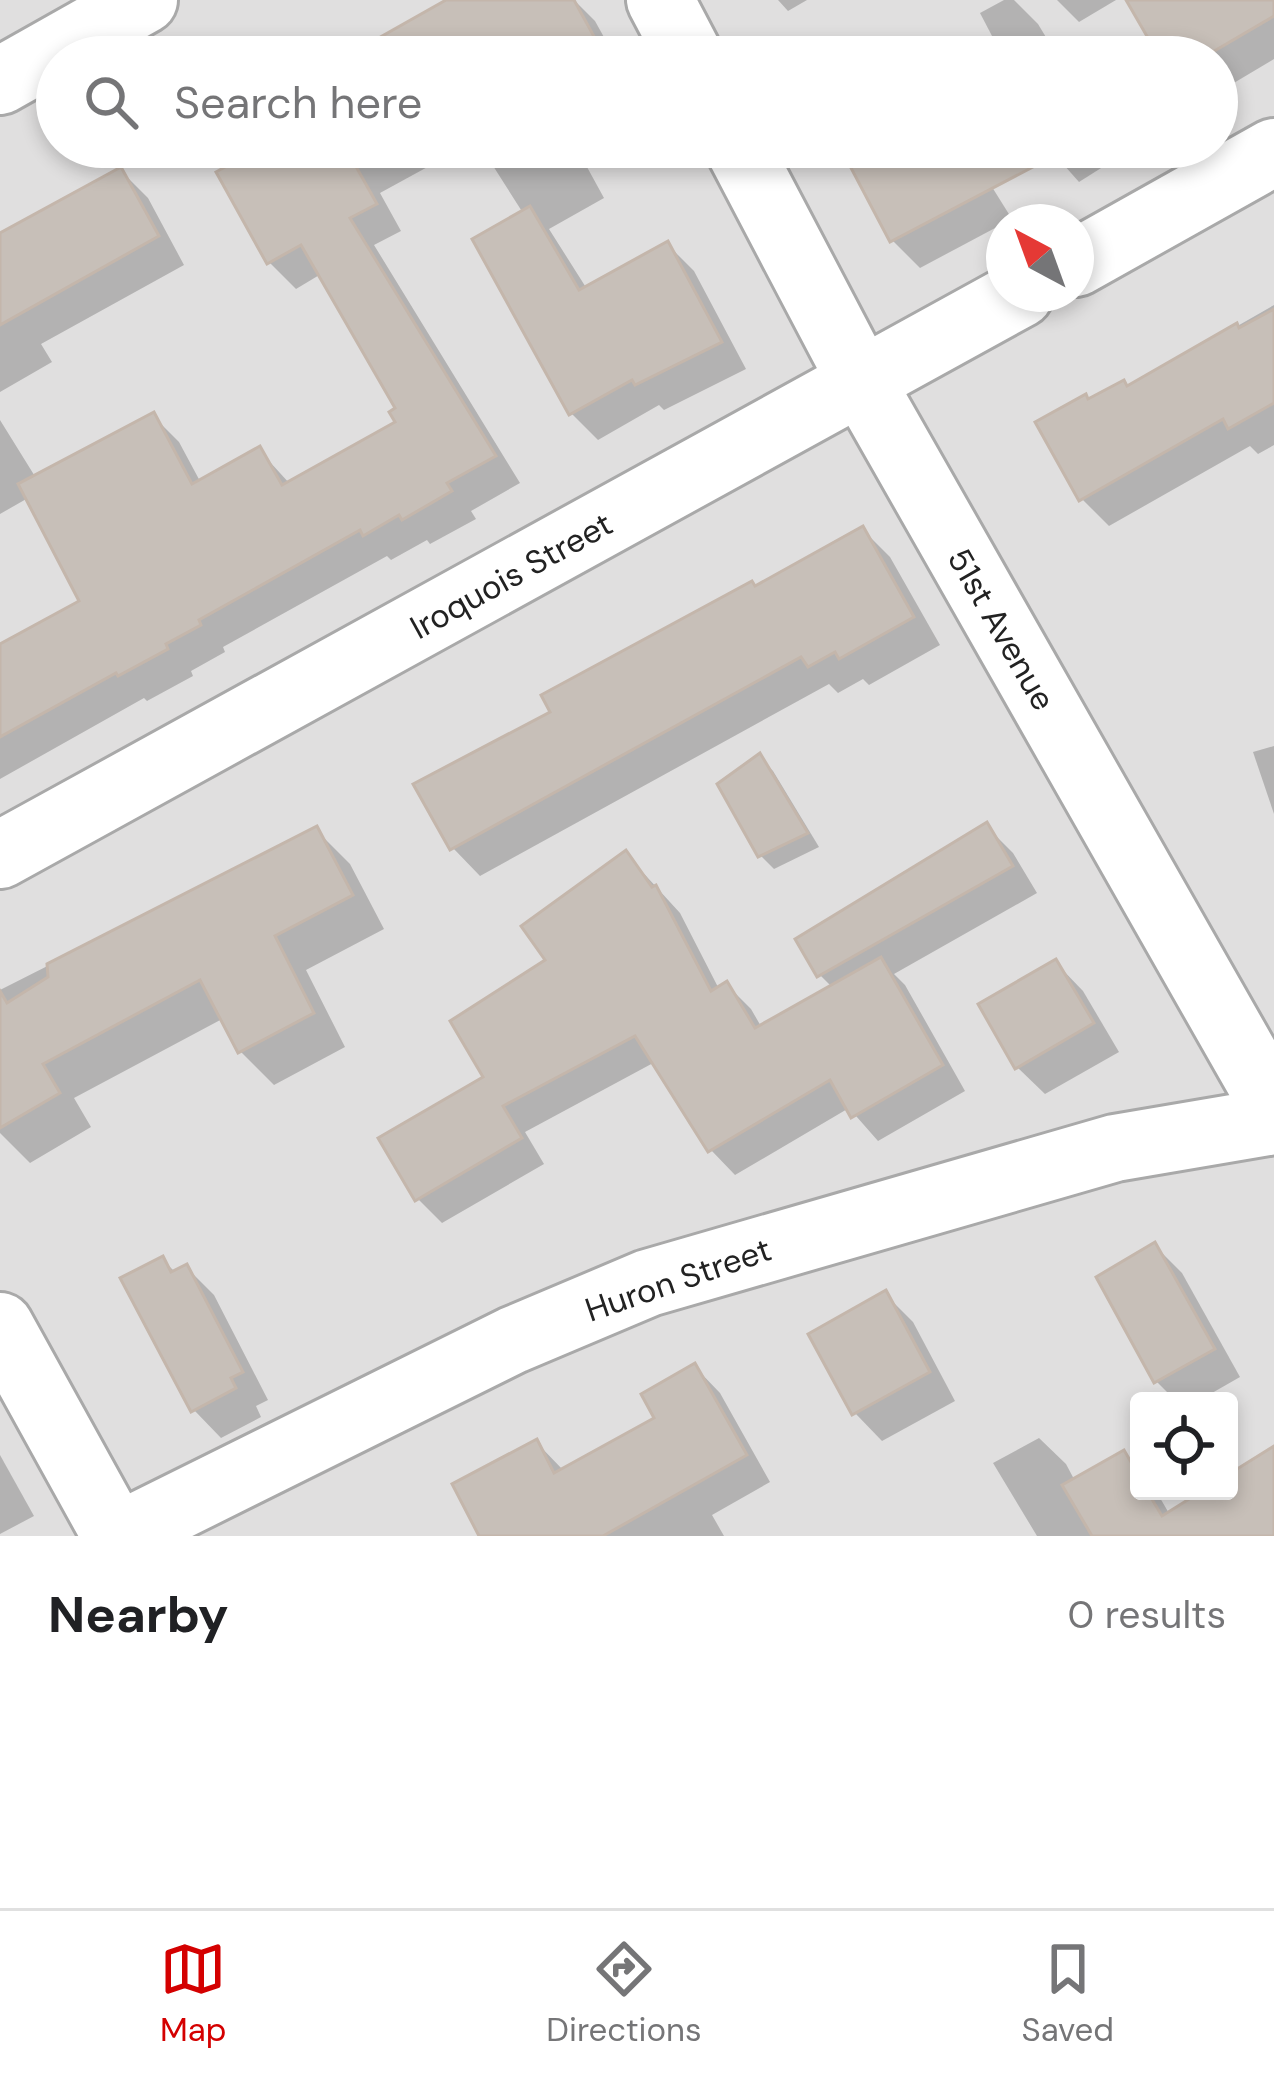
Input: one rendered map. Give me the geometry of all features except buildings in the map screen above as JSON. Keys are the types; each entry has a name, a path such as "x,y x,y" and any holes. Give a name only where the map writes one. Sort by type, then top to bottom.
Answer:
{"street":[{"path":"80,36 144,0"},
{"path":"660,0 679,36"},
{"path":"0,81 36,61"},
{"path":"1094,252 1274,152"},
{"name":"51st Avenue","path":"749,168 862,383 1274,1107"},
{"name":"Iroquois Street","path":"0,855 988,312"},
{"name":"Huron Street","path":"117,1536 513,1340 648,1283 1115,1148 1274,1121"},
{"path":"0,1326 117,1536"}],"shaded area":[{"path":"0,0 1274,0 1274,1536 0,1536"}]}
